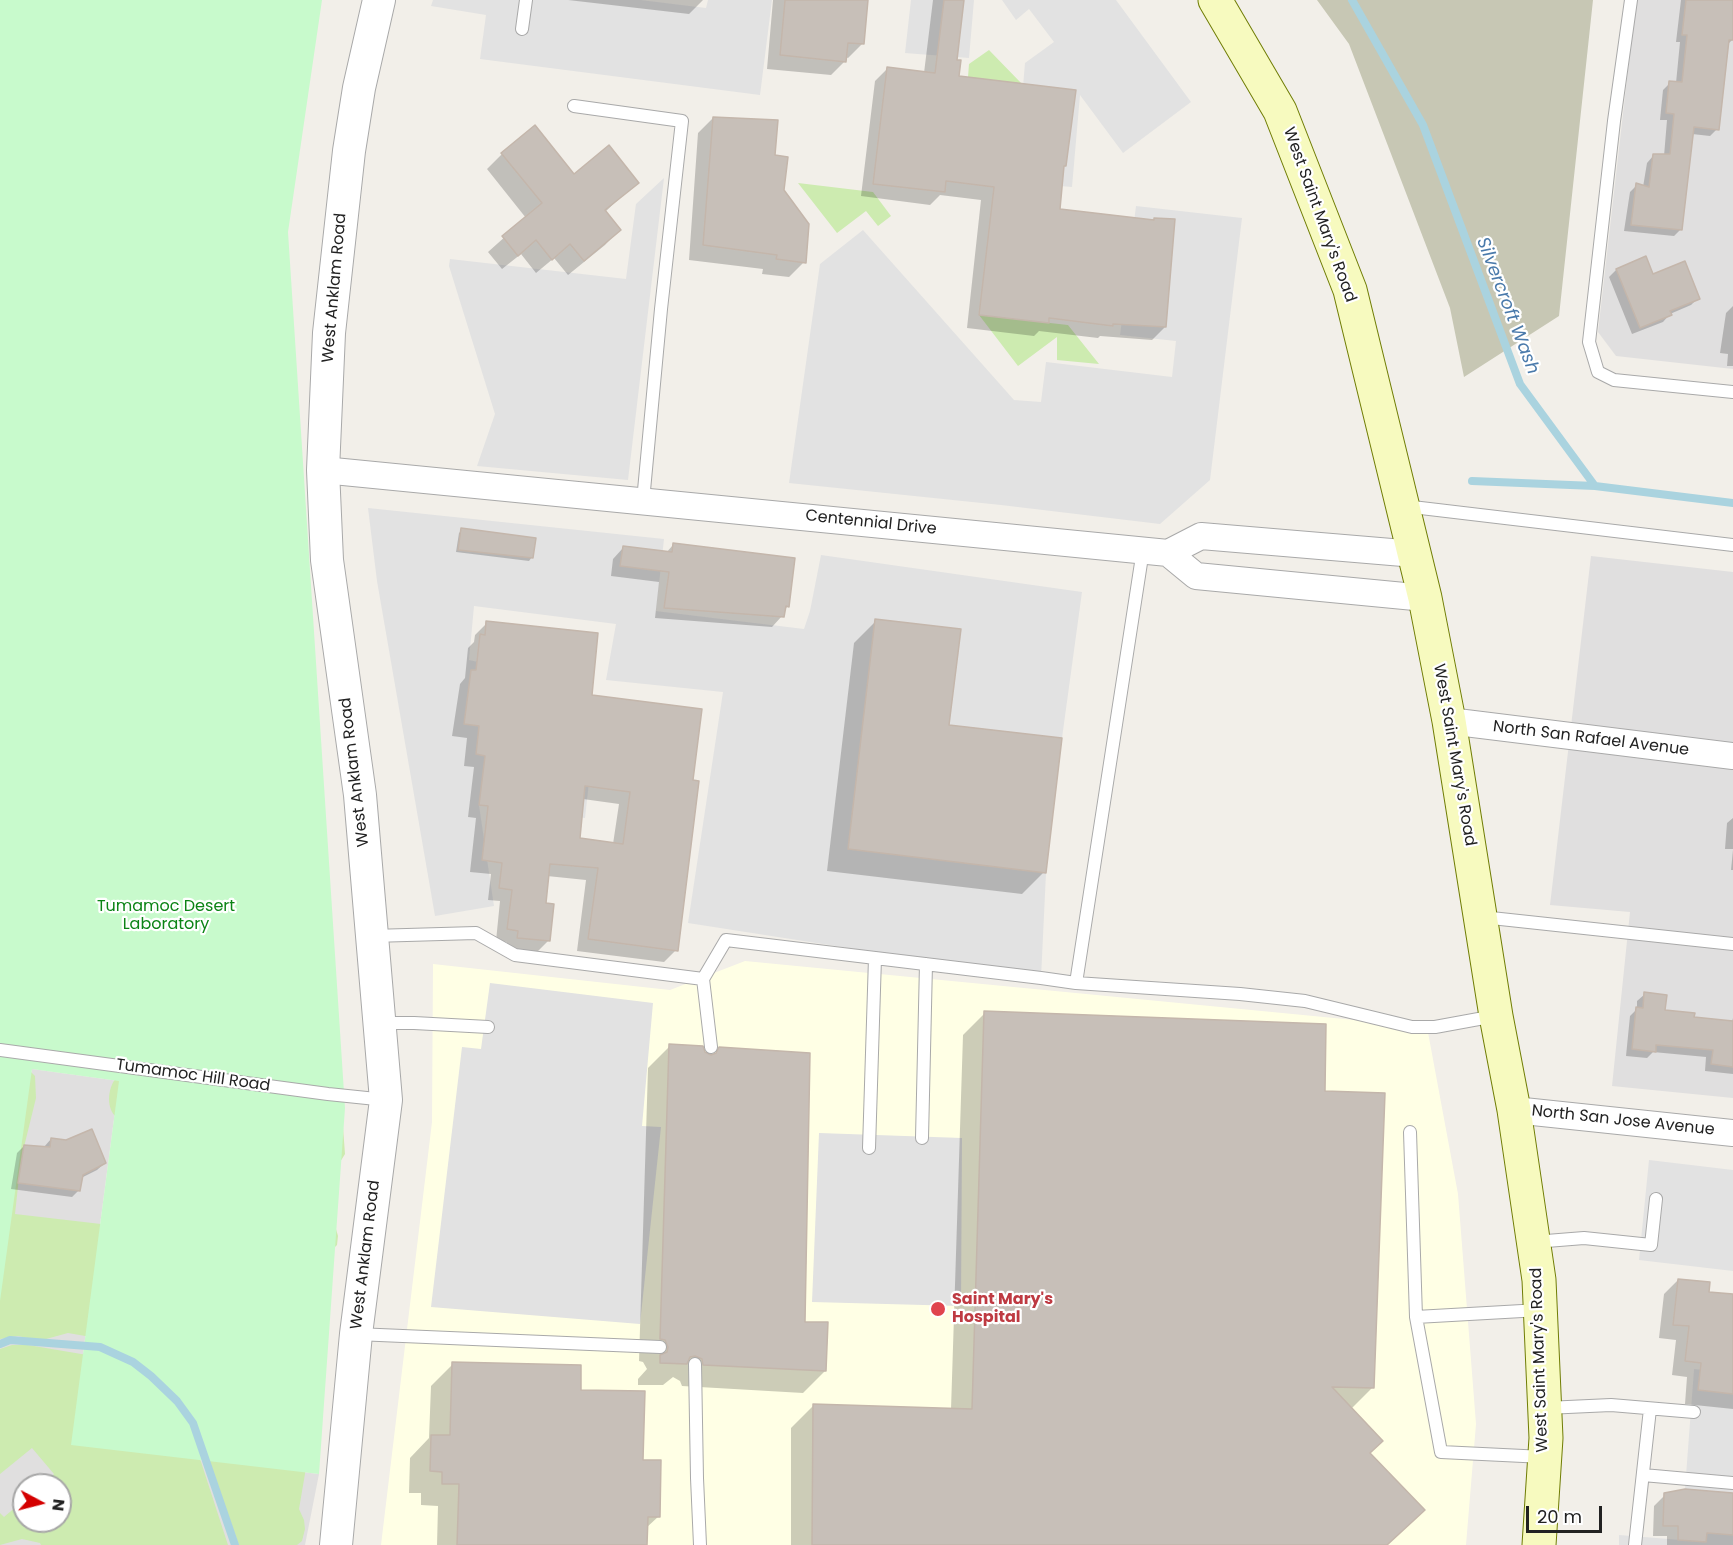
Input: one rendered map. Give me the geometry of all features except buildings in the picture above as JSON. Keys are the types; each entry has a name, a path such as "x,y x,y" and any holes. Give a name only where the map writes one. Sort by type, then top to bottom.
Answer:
{"main road":[{"name":"West Saint Mary's Road","path":"1215,0 1280,111 1350,290 1425,598 1449,721 1496,1016 1514,1110 1539,1280 1546,1438 1539,1545"}],"street":[{"name":"West Anklam Road","path":"336,1545 356,1334 386,1100 360,795 327,560 323,470 329,333 349,151 359,88 379,0"},
{"name":"Centennial Drive","path":"323,470 1168,553"},
{"path":"1415,555 1201,536 1168,553 1196,576 1425,598"},
{"name":"North San Rafael Avenue","path":"1449,721 1733,756"},
{"name":"North San Jose Avenue","path":"1514,1110 1733,1133"}],"lane":[{"path":"522,29 526,0"},
{"path":"1631,0 1611,141 1589,342 1598,372 1614,380 1733,392"},
{"path":"574,106 682,121 643,501"},
{"path":"1403,506 1733,545"},
{"path":"1076,983 1143,550"},
{"path":"1481,917 1733,944"},
{"path":"372,936 476,933 515,955 703,979"},
{"path":"711,1047 703,979 726,940 1076,983 1240,994 1305,1001 1412,1027 1435,1027 1496,1016"},
{"path":"868,1148 875,958"},
{"path":"922,1138 926,964"},
{"path":"379,1023 488,1026"},
{"name":"Tumamoc Hill Road","path":"0,1050 386,1100"},
{"path":"1410,1132 1416,1317 1441,1452 1545,1457"},
{"path":"1533,1242 1584,1238 1651,1245 1656,1199"},
{"path":"1416,1317 1541,1310"},
{"path":"356,1334 660,1347"},
{"path":"695,1364 700,1545"},
{"path":"1545,1408 1611,1405 1694,1412"},
{"path":"1635,1545 1650,1409"},
{"path":"1643,1475 1733,1483"}],"shaded area":[{"path":"433,0 641,0 706,8 708,0 772,0 760,95 480,59 486,15 431,6"},
{"path":"911,0 974,0 969,58 905,53"},
{"path":"1002,0 1116,0 1191,102 1123,153 1080,95 1072,187 1015,182 1025,63 1054,42 1029,9 1016,20"},
{"path":"1317,0 1593,0 1559,316 1464,377 1450,308 1349,44"},
{"path":"1636,0 1733,0 1733,369 1616,356 1598,332"},
{"path":"664,178 628,480 477,466 495,414 449,266 450,259 626,279 636,204"},
{"path":"1136,206 1242,218 1210,480 1160,524 789,483 820,264 863,230 1014,400 1041,402 1046,362 1172,377 1176,341 1120,335"},
{"path":"368,508 664,539 656,611 804,629 810,611 821,555 1082,592 1062,738 949,725 961,630 875,620 848,849 1046,873 1041,978 688,923 723,692 606,680 616,624 474,606 469,660 498,666 593,747 585,818 479,805 494,906 435,916 377,581"},
{"path":"1591,556 1733,572 1733,1098 1612,1086 1630,912 1550,905"},
{"name":"Saint Mary's Hospital","path":"745,961 1427,1027 1458,1194 1476,1424 1466,1545 381,1545 432,1122 433,964 670,990"},
{"path":"490,983 653,1003 642,1126 661,1127 640,1324 431,1307 462,1047 481,1049"},
{"path":"32,1069 119,1081 71,1445 319,1474 305,1545 0,1545 0,1301"},
{"path":"819,1133 962,1138 961,1306 812,1302"},
{"path":"1649,1160 1733,1170 1733,1271 1639,1260"},
{"path":"1694,1369 1733,1373 1733,1493 1685,1489"},
{"path":"1707,1533 1733,1535 1733,1545 1619,1545 1619,1535 1706,1542"}],"green space":[{"name":"Tumamoc Desert Laboratory","path":"0,0 322,0 288,232 345,1108 319,1474 71,1445 119,1081 32,1069 0,1301"},
{"path":"989,50 1022,84 968,77 969,64"},
{"path":"798,183 873,192 891,216 878,226 866,211 837,233"},
{"path":"979,315 1068,325 1099,364 1057,360 1057,337 1018,366"},
{"path":"26,1067 35,1076 36,1098 23,1151 28,1159 20,1168 15,1214 101,1224 115,1116 110,1107 109,1097 116,1078 342,1114 345,1154 337,1167 334,1222 338,1236 337,1245 329,1253 306,1468 299,1509 305,1529 302,1541 297,1545 239,1545 198,1425 91,1337 68,1333 46,1339 18,1336 0,1339 0,1080"},
{"path":"12,1345 28,1345 99,1357 190,1428 228,1545 41,1545 22,1539 0,1545 0,1513 4,1517 12,1510 12,1533 72,1533 72,1473 53,1473 32,1448 0,1474 0,1349"}],"waterway":[{"name":"Silvercroft Wash","path":"1352,0 1423,125 1520,384 1595,486 1733,503"},
{"path":"1472,481 1595,486"},
{"path":"0,1344 10,1340 100,1347 133,1362 151,1376 177,1401 193,1423 235,1545"}],"place":[{"name":"Saint Mary's Hospital","path":"938,1309"}]}
